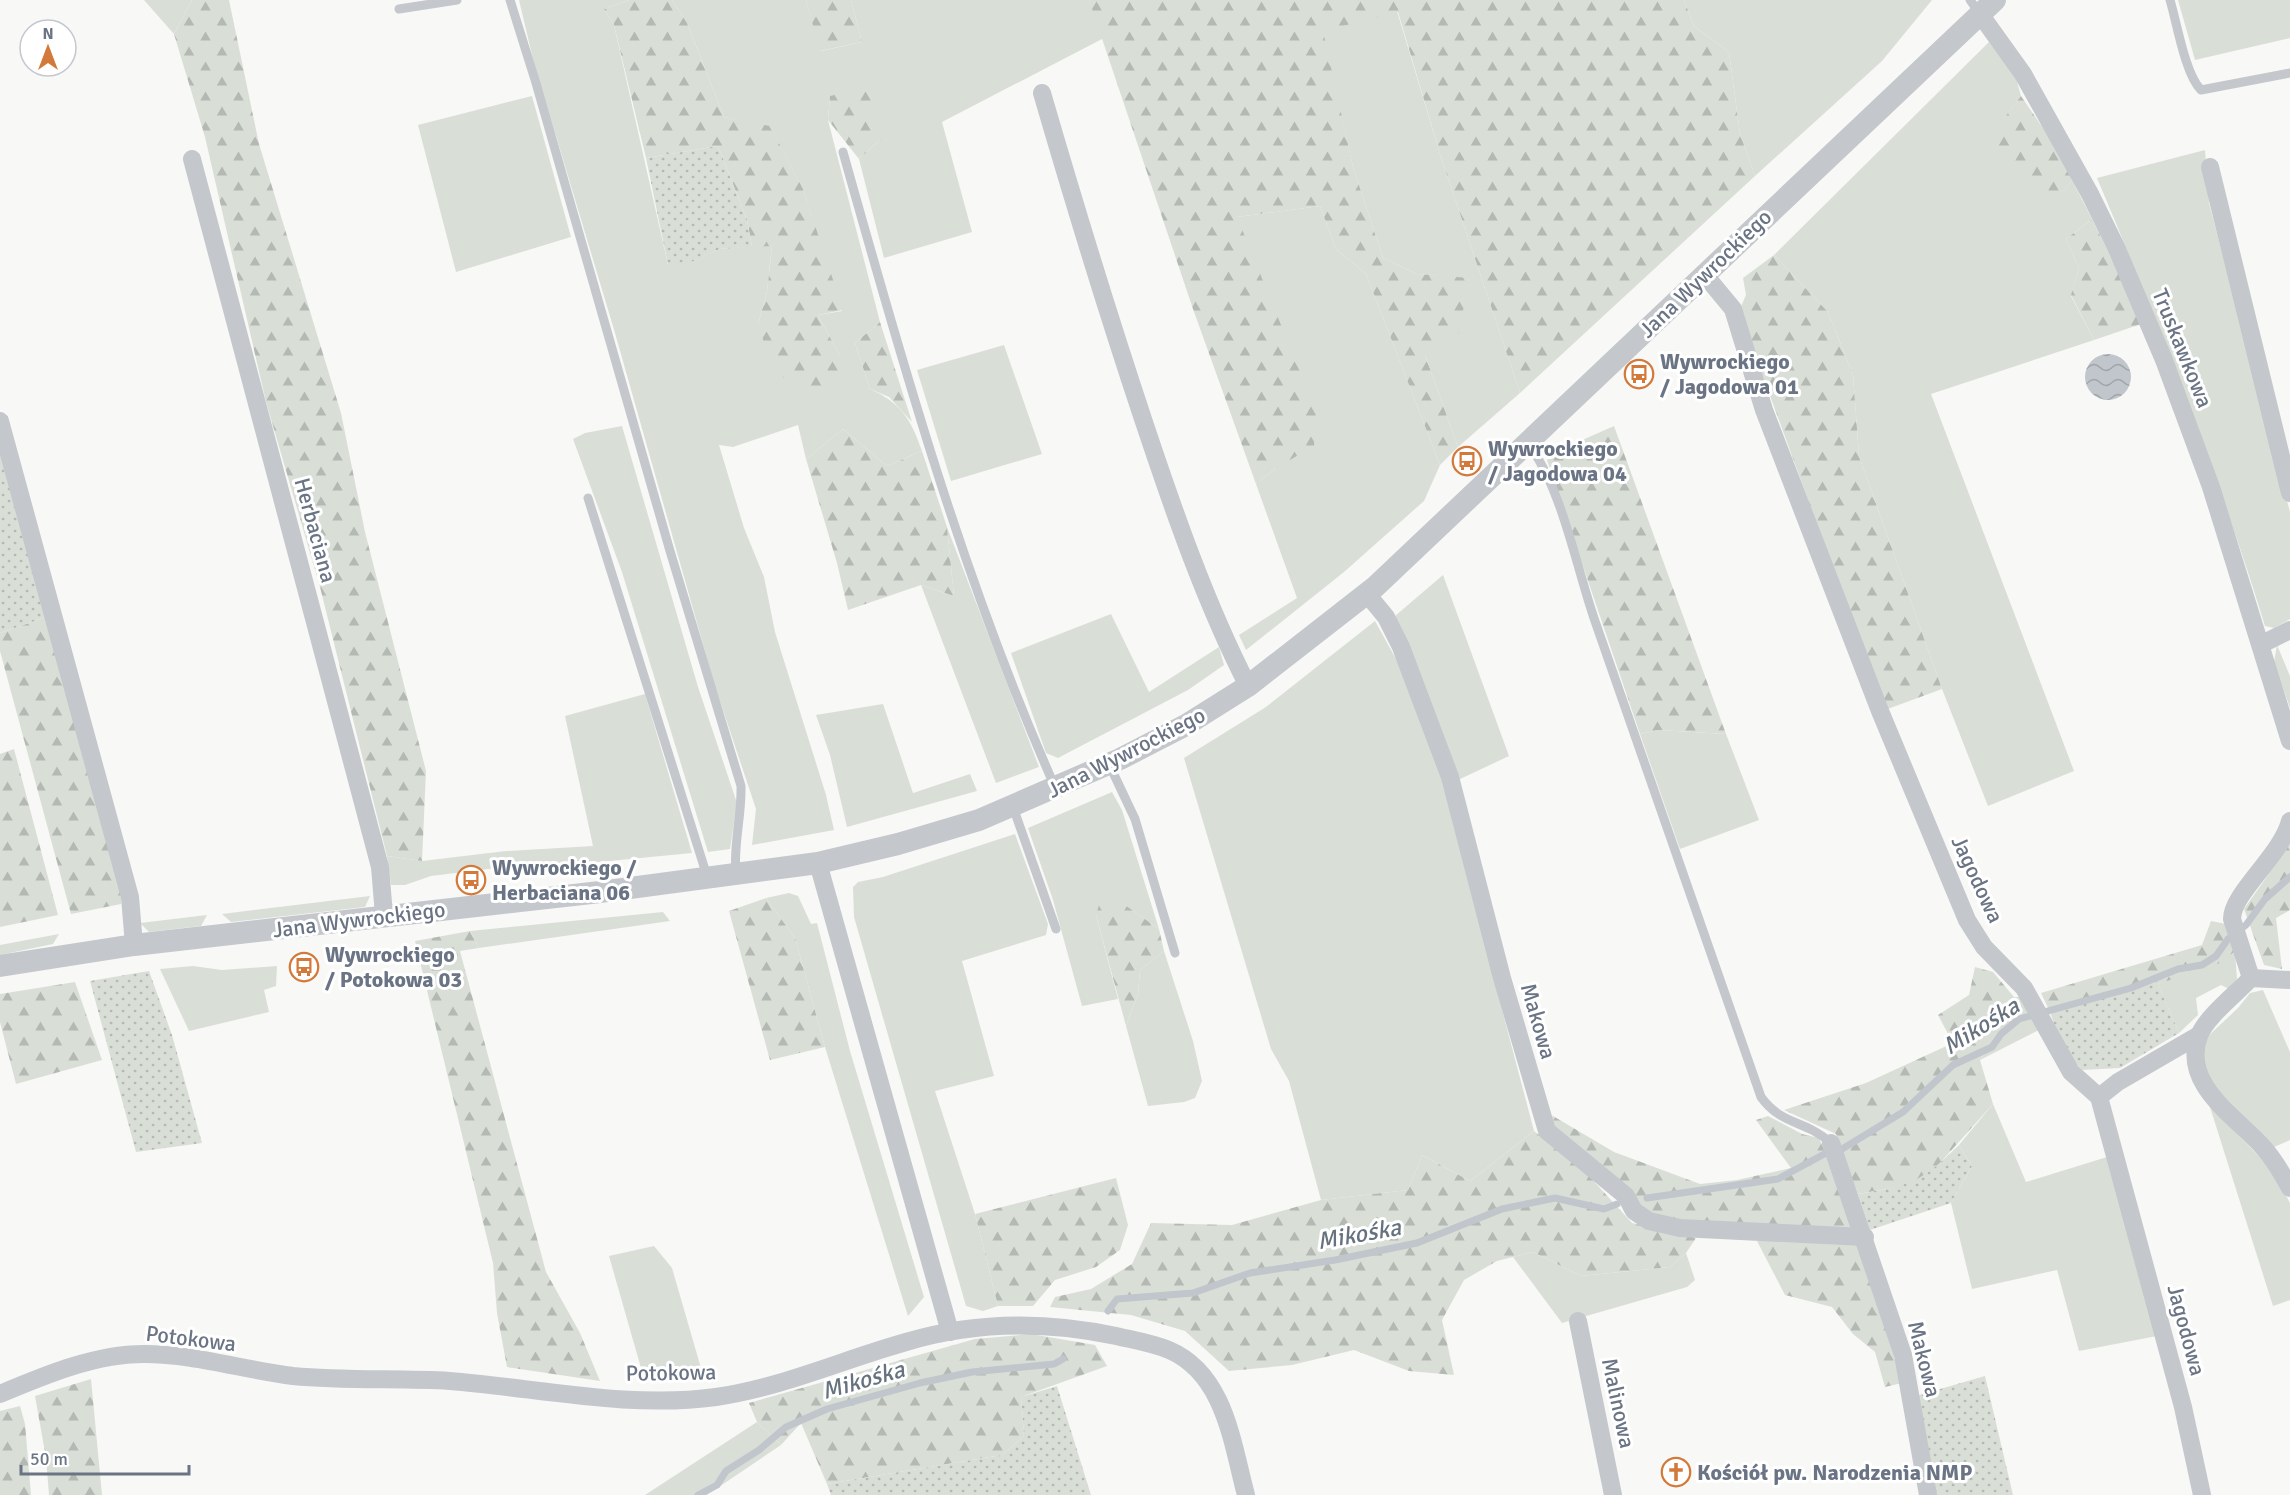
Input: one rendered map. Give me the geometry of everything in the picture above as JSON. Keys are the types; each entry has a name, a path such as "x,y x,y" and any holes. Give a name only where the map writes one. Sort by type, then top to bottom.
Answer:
{"street":[{"name":"Jana Wywrockiego","path":"0,966 134,945 708,879 818,863 898,844 979,820 1056,789 1109,764 1186,725 1248,686 1367,594 1704,274 1982,5"},
{"name":"Truskawkowa","path":"1982,5 2090,194 2117,249 2164,360 2207,476 2262,644 2290,741"},
{"path":"1042,93 1095,274 1157,461 1183,533 1248,686"},
{"name":"Herbaciana","path":"192,159 380,867 384,915"},
{"path":"2210,167 2290,493"},
{"name":"Jagodowa","path":"1704,274 1733,309 1764,410 1880,711 1967,920 1984,946 2024,988 2071,1072 2099,1097 2183,1407 2202,1495"},
{"path":"0,421 130,897 134,945"},
{"name":"Makowa","path":"1367,594 1386,617 1401,647 1450,777 1502,978 1547,1131 1626,1196 1634,1211 1648,1221 1680,1228 1865,1237"},
{"path":"2262,644 2290,630"},
{"path":"2251,978 2232,919 2236,902 2269,862 2286,836 2290,822"},
{"path":"818,863 950,1332"},
{"path":"2251,978 2290,980"},
{"path":"2099,1097 2118,1082 2199,1035 2251,978"},
{"path":"2199,1035 2196,1048 2198,1068 2205,1087 2263,1147 2290,1188"},
{"name":"Makowa","path":"1831,1143 1865,1237 1903,1355 1928,1495"},
{"name":"Malinowa","path":"1578,1321 1613,1495"},
{"name":"Potokowa","path":"0,1394 88,1362 144,1354 326,1379 449,1381 634,1399 712,1397 800,1379 907,1342 950,1332 996,1325 1055,1325 1113,1335 1170,1351 1195,1366 1214,1390 1225,1418 1246,1495"}],"lane":[{"path":"399,9 457,0"},
{"path":"510,0 741,786 742,810 734,852 736,875"},
{"path":"2170,0 2196,85 2201,90 2290,73"},
{"path":"843,152 901,358 976,589 1033,738 1056,789"},
{"path":"1527,442 1539,457 1552,487 1585,592 1761,1097 1770,1110 1784,1119 1819,1131 1831,1143"},
{"path":"588,498 708,879"},
{"path":"1109,764 1135,819 1175,952"},
{"path":"1013,806 1056,929"}],"green space":[{"path":"144,0 192,0 174,34"},
{"path":"192,0 229,0 259,144 341,413 365,532 426,771 422,861 387,856 320,587 266,402 205,137 174,34"},
{"path":"519,0 629,0 604,9 614,25 668,265 682,265 720,249 772,245 767,292 758,324 840,356 818,315 842,311 803,189 770,127 724,117 687,23 672,0 806,0 821,51 862,42 851,0 1089,0 1104,38 942,122 972,232 884,258 859,159 881,139 830,96 828,120 880,322 855,343 870,389 890,400 904,413 922,451 887,466 843,429 806,459 798,425 733,447 719,445 744,528 764,577 775,632 826,795 834,830 752,845 756,809 714,683 615,333 533,59"},
{"path":"629,0 672,0 687,23 724,117 770,126 803,189 843,310 818,315 840,356 839,379 806,392 773,371 758,324 767,292 772,246 752,247 747,220 718,146 646,158 614,25 604,9"},
{"path":"806,0 851,0 862,42 820,51"},
{"path":"1089,0 1684,0 1694,26 1729,52 1740,134 1755,176 1520,393 1440,154 1398,12 1323,31 1353,167 1383,258 1417,274 1469,278 1459,333 1425,355 1458,447 1440,465 1366,274 1336,249 1320,206 1237,217 1316,411 1314,446 1276,468 1256,484 1193,309"},
{"path":"1684,0 1932,0 1882,61 1755,176 1740,134 1729,52 1694,26"},
{"path":"2178,0 2290,0 2290,38 2195,60"},
{"path":"1397,11 1440,154 1520,393 1458,447 1425,355 1469,279 1417,274 1383,258 1353,167 1322,31"},
{"path":"1989,42 2016,78 2021,96 1988,141 2054,202 2072,180 2092,219 2066,239 2079,268 2071,296 2094,340 1931,394 2074,771 1988,806 1942,689 1859,456 1853,375 1828,312 1774,255"},
{"path":"857,90 872,90 881,139 859,159 828,120 830,96"},
{"path":"532,96 571,237 456,272 418,125"},
{"path":"2021,96 2058,150 2072,180 2054,203 1987,141"},
{"path":"718,146 747,220 752,247 720,249 682,266 668,265 646,158"},
{"path":"2205,150 2209,203 2290,512 2290,619 2274,628 2265,626 2228,512 2187,400 2097,178"},
{"path":"1320,206 1336,249 1366,274 1440,465 1424,501 1344,572 1246,650 1239,635 1297,598 1256,484 1276,468 1237,217"},
{"path":"2092,219 2144,323 2094,340 2071,295 2079,268 2066,239"},
{"path":"1774,255 1828,312 1853,375 1859,456 1942,689 1885,710 1739,311 1746,295 1743,278"},
{"path":"880,322 912,422 889,397 870,389 855,343"},
{"path":"1004,345 1042,454 951,481 917,370"},
{"path":"622,426 698,687 737,803 730,849 708,852 622,572 573,439 585,433"},
{"path":"1614,426 1726,734 1658,730 1640,734 1547,460 1571,445"},
{"path":"843,429 887,466 922,451 947,527 954,596 921,585 848,610 837,563 806,459"},
{"path":"0,452 46,617 0,633"},
{"path":"947,527 1039,767 996,783 921,585 954,596"},
{"path":"1443,575 1509,756 1458,780 1395,616"},
{"path":"1111,614 1149,692 1219,647 1224,665 1188,690 1058,758 1046,753 1011,653"},
{"path":"46,617 122,891 121,904 71,914 0,651 0,633"},
{"path":"1375,621 1401,668 1446,786 1467,877 1534,1131 1470,1181 1422,1155 1408,1190 1321,1200 1289,1081 1271,1049 1184,758 1266,707"},
{"path":"2277,645 2290,676 2290,708 2274,662"},
{"path":"645,694 692,853 558,866 488,869 431,876 405,885 391,885 387,856 422,861 506,851 593,846 565,716"},
{"path":"883,704 913,793 970,774 977,791 847,827 830,755 816,715"},
{"path":"1658,730 1726,734 1759,820 1680,849 1640,734"},
{"path":"14,749 58,915 0,927 0,754"},
{"path":"1112,792 1122,810 1159,929 1125,905 1096,915 1118,999 1082,1006 1053,900 1028,828"},
{"path":"1015,834 1048,924 1046,935 962,961 994,1076 935,1091 975,1214 998,1306 983,1311 966,1306 854,917 853,887 858,882 883,877"},
{"path":"2290,844 2290,910 2276,918 2282,969 2264,965 2244,909"},
{"path":"789,893 798,896 811,924 817,923 850,1051 924,1297 908,1316 825,1047 795,938 766,898"},
{"path":"370,896 365,907 231,922 222,914"},
{"path":"766,898 795,938 825,1047 770,1060 729,911"},
{"path":"1101,898 1125,905 1159,929 1164,951 1140,970 1138,994 1126,1026 1096,915"},
{"path":"663,912 670,921 479,948 470,931"},
{"path":"207,915 201,926 149,932 140,923"},
{"path":"2211,921 2226,924 2235,951 2220,963 2158,984 2155,979 2110,997 2050,1012 2041,993 2202,945"},
{"path":"470,931 479,948 460,951 546,1272 580,1333 600,1381 507,1367 497,1313 493,1263 415,941"},
{"path":"59,934 53,944 0,955 0,945"},
{"path":"1164,951 1193,1041 1202,1081 1195,1098 1184,1102 1148,1106 1126,1026 1138,994 1140,970"},
{"path":"2235,951 2237,979 2231,990 2221,985 2196,998 2198,1015 2179,1033 2158,984"},
{"path":"193,966 222,970 277,966 276,986 264,990 269,1012 189,1031 160,969"},
{"path":"1975,967 1993,972 2014,997 1999,1030 1980,1060 1993,1104 1931,1173 1904,1186 1858,1194 1836,1134 1784,1110 1866,1083 1953,1043 1938,1015 1969,995"},
{"path":"149,971 172,1035 202,1143 136,1152 90,981"},
{"path":"2156,979 2179,1033 2120,1068 2082,1070 2063,1043 2050,1012 2110,997"},
{"path":"75,982 102,1060 16,1084 0,1022 0,994"},
{"path":"2263,990 2290,1052 2290,1140 2274,1147 2209,1081 2202,1056 2206,1038 2238,1008 2250,993"},
{"path":"2014,997 2023,997 2041,1029 1980,1060 1999,1030"},
{"path":"1993,1104 2026,1182 2107,1157 2157,1336 2079,1351 2057,1270 1972,1289 1951,1203 1972,1166 1959,1145"},
{"path":"2209,1104 2273,1171 2290,1203 2290,1300 2273,1306"},
{"path":"1553,1116 1614,1152 1700,1184 1737,1180 1791,1168 1756,1120 1768,1116 1802,1134 1819,1138 1859,1232 1669,1220 1646,1213 1546,1119"},
{"path":"1534,1131 1579,1165 1632,1223 1696,1238 1686,1253 1670,1267 1581,1276 1533,1252 1497,1261 1464,1280 1442,1320 1454,1375 1409,1371 1354,1350 1292,1365 1229,1371 1185,1331 1131,1315 1050,1307 1055,1297 1091,1289 1132,1264 1151,1223 1232,1225 1321,1200 1408,1190 1422,1155 1470,1181"},
{"path":"1959,1145 1972,1166 1951,1203 1870,1230 1858,1194 1903,1185 1914,1180 1924,1175"},
{"path":"1116,1178 1128,1225 1120,1250 1096,1267 1055,1280 1033,1306 998,1306 975,1214"},
{"path":"1757,1241 1854,1241 1861,1248 1902,1383 1885,1387 1875,1352 1853,1334 1832,1307 1785,1295"},
{"path":"654,1246 672,1268 703,1375 645,1382 609,1256"},
{"path":"1533,1252 1581,1276 1670,1267 1686,1253 1695,1280 1687,1287 1562,1323 1513,1257"},
{"path":"1031,1334 1095,1345 1107,1366 1021,1397 1024,1436 1002,1455 827,1484 801,1423 781,1445 757,1422 749,1403 975,1339"},
{"path":"1985,1376 2013,1495 1934,1495 1916,1396"},
{"path":"91,1379 102,1495 49,1495 46,1458 35,1396"},
{"path":"1057,1386 1091,1495 831,1495 827,1484 1002,1455 1024,1436 1021,1397"},
{"path":"20,1406 25,1424 31,1495 0,1495 0,1411"},
{"path":"757,1422 781,1445 707,1495 645,1495"}],"water":[{"path":"2108,354 2124,361 2131,377 2124,393 2108,400 2092,393 2085,377 2092,361"}],"waterway":[{"name":"Mikośka","path":"1647,1198 1778,1179 1828,1152 1842,1149 1903,1112 1953,1065 1992,1047 2001,1034 2019,1019 2131,988 2178,969 2202,965 2216,956 2228,939 2246,925 2265,899 2290,877"},
{"name":"Mikośka","path":"1108,1311 1117,1299 1193,1293 1250,1273 1335,1260 1417,1243 1502,1209 1555,1198 1604,1209 1617,1204"},
{"name":"Mikośka","path":"698,1495 717,1485 726,1471 759,1450 786,1427 827,1409 920,1383 972,1372 1054,1364 1063,1359"}],"place":[{"name":"Wywrockiego / Jagodowa 01","path":"1639,374"},
{"name":"Wywrockiego / Jagodowa 04","path":"1467,461"},
{"name":"Wywrockiego / Herbaciana 06","path":"471,880"},
{"name":"Wywrockiego / Potokowa 03","path":"304,967"},
{"name":"Kościół pw. Narodzenia NMP","path":"1676,1472"}]}
